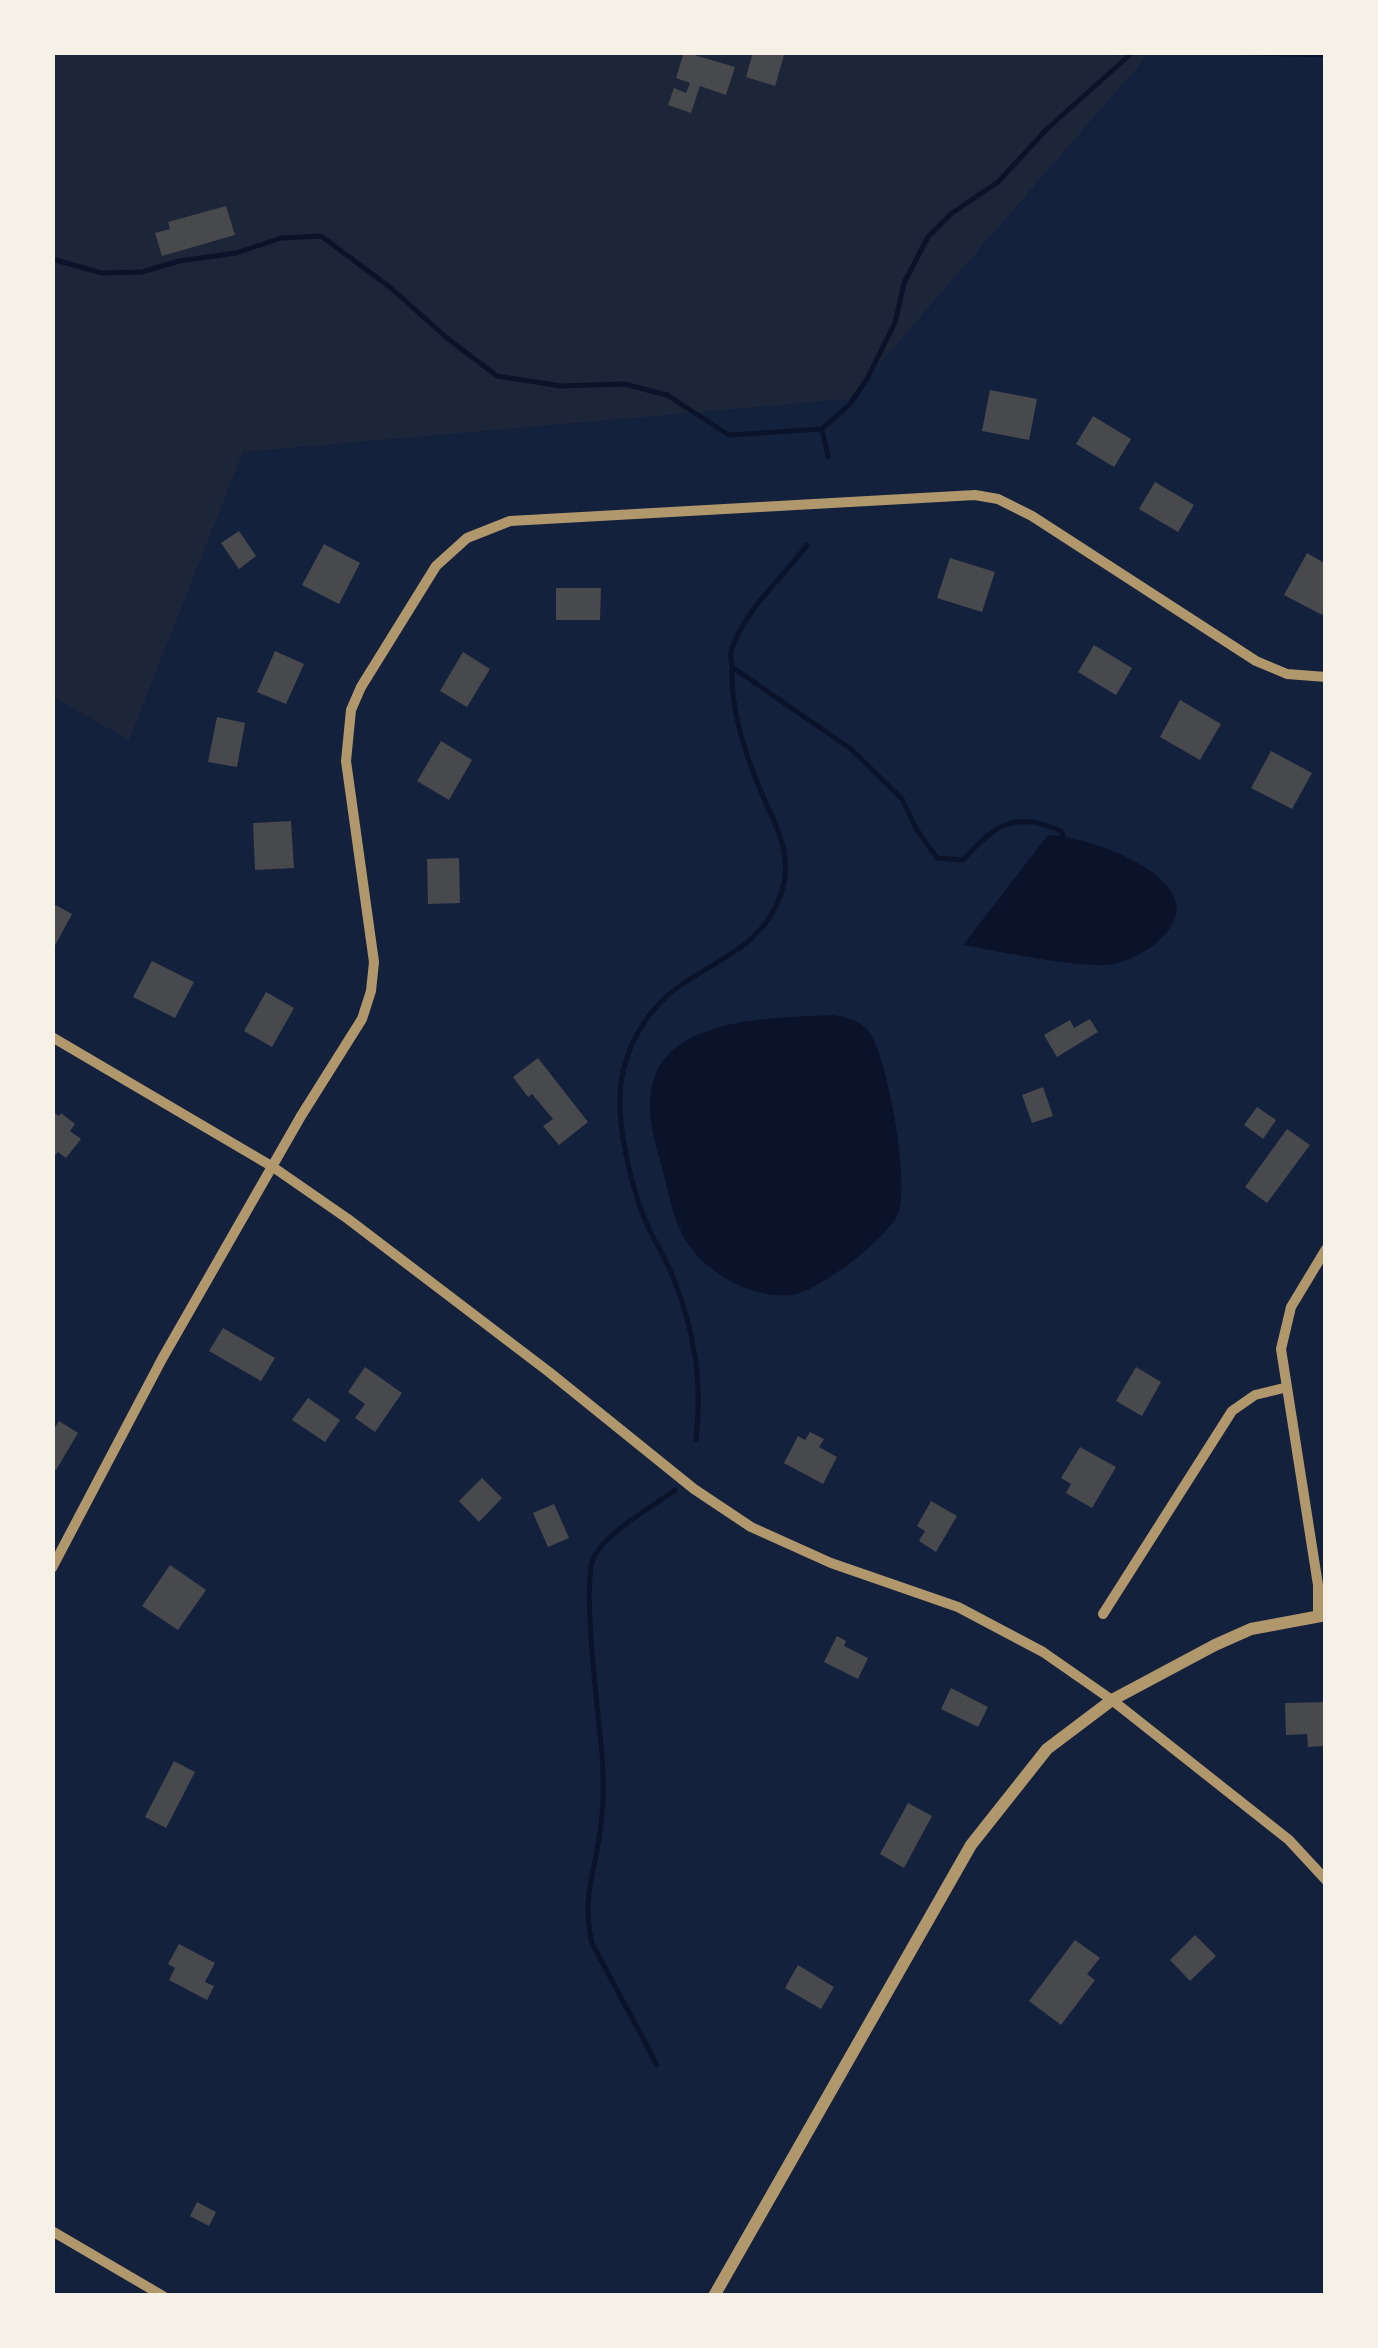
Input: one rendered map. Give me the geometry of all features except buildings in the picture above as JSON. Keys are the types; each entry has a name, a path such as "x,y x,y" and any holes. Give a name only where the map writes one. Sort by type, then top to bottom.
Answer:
{"street":[{"path":"52,1568 162,1359 362,1019 371,991 374,962 346,761 346,736 362,687 436,566 456,546 477,532 510,521 974,495 998,499 1032,516 1256,661 1287,674 1326,677"},
{"path":"52,1037 274,1166 550,1372 694,1489 750,1527 831,1562 958,1607 1043,1652 1112,1700 1289,1840 1326,1880"},
{"path":"714,2296 971,1845 1047,1749 1112,1700 1215,1644 1251,1629 1322,1614 1281,1349 1291,1307 1326,1249"},
{"path":"1104,1614 1232,1412 1255,1395 1284,1388"},
{"path":"52,2231 163,2296"}],"shaded area":[{"path":"942,52 1147,56 849,399 243,452 129,740 53,697 53,53"},
{"path":"1048,835 1114,852 1160,878 1173,894 1177,913 1167,932 1137,956 1101,965 963,945"},
{"path":"834,1015 856,1021 868,1030 883,1065 899,1150 898,1214 866,1250 817,1285 791,1295 757,1292 716,1272 682,1234 652,1127 653,1082 663,1060 681,1044 704,1032 758,1020"}],"waterway":[{"path":"52,259 102,273 142,272 179,261 236,253 281,238 321,236 497,376 561,386 624,384 667,395 729,435 822,429 850,404 867,379 895,323 904,283 928,237 952,213 998,182 1048,128 1133,52"},
{"path":"1223,52 1326,55"},
{"path":"822,429 828,457"},
{"path":"696,1439 697,1377 691,1337 673,1277 643,1215 633,1182 622,1129 621,1080 638,1032 658,1005 753,937 774,911 781,894 784,852 740,730 731,654 746,620 807,545"},
{"path":"732,667 851,749 902,799 937,858 963,860 1006,824 1030,822 1063,835"},
{"path":"657,2065 592,1943 589,1928 588,1902 601,1827 603,1786 589,1593 590,1571 600,1548 618,1530 675,1490"}]}
